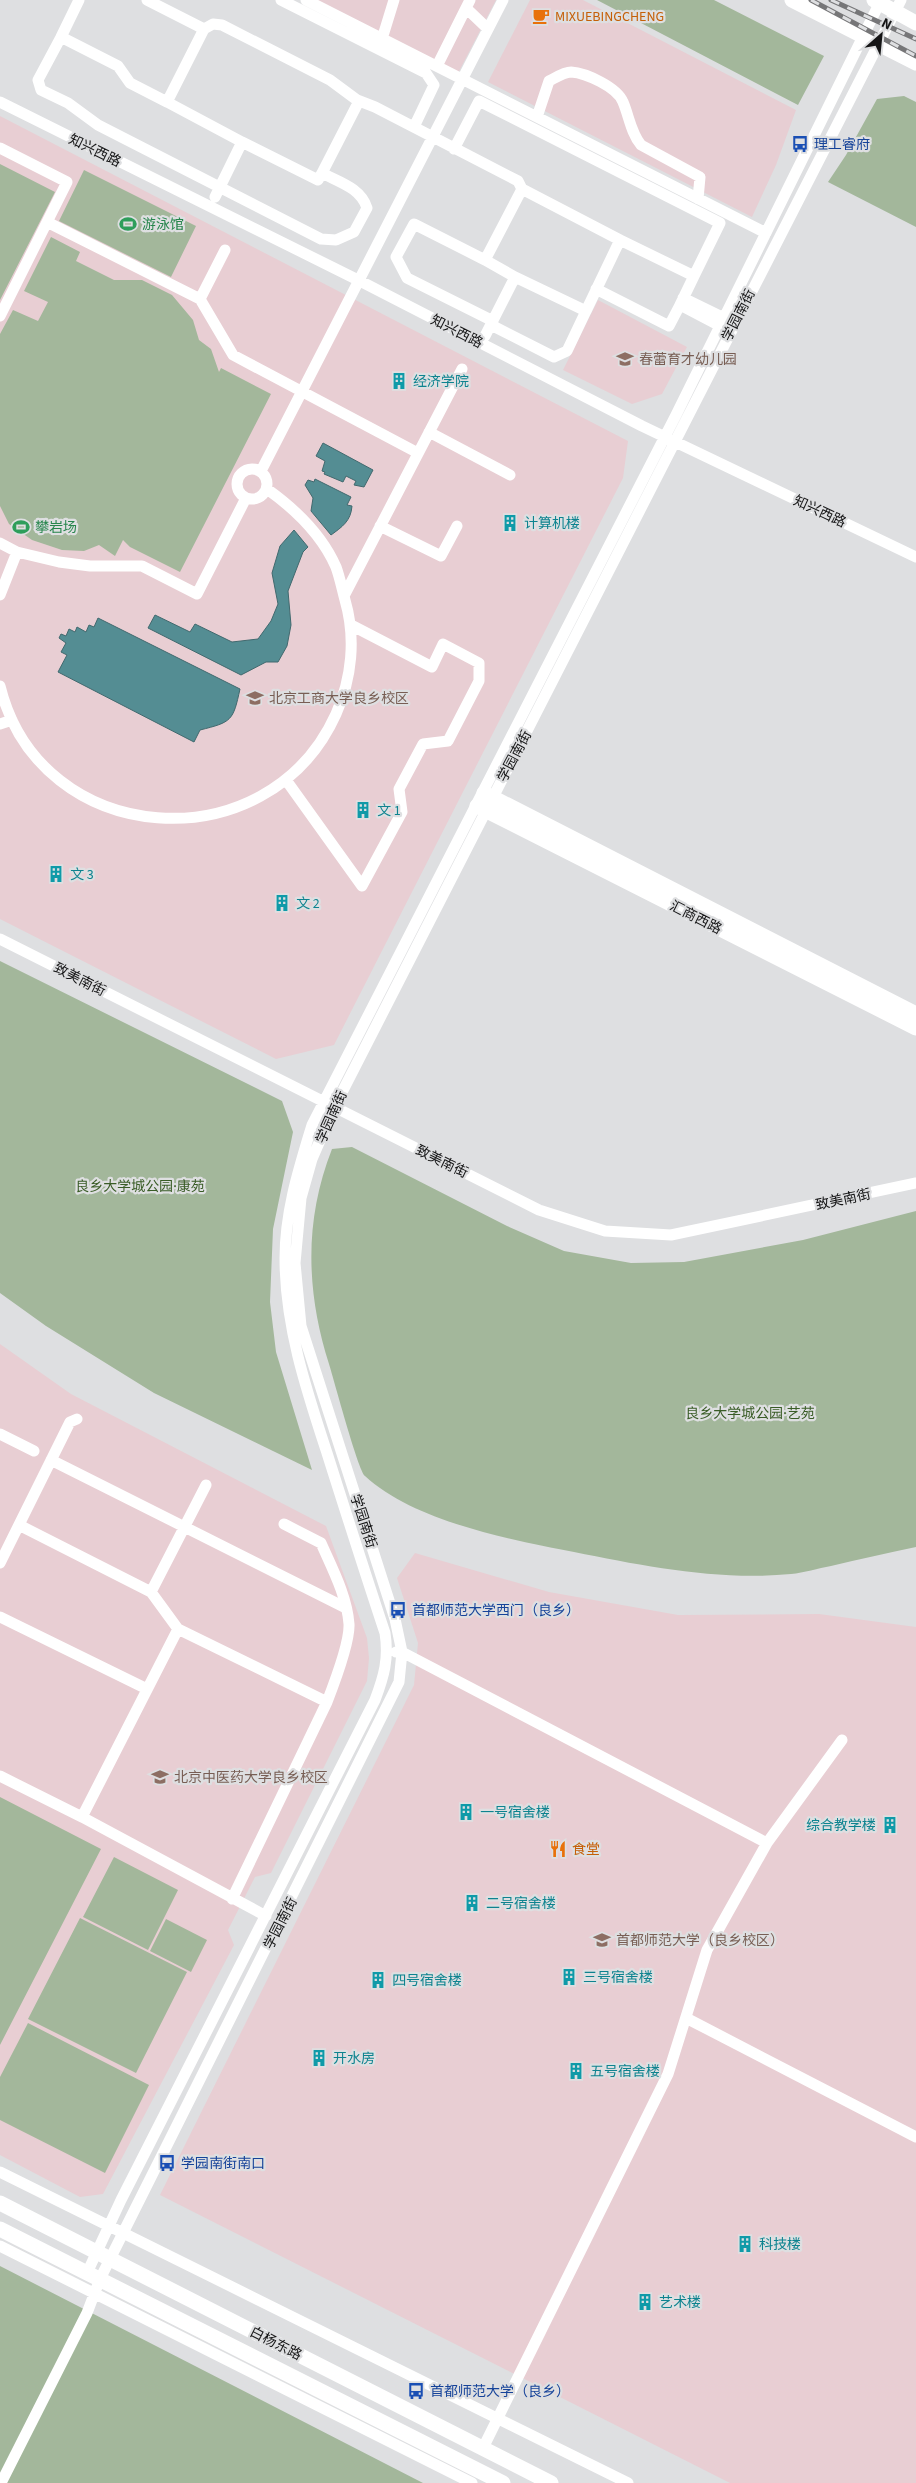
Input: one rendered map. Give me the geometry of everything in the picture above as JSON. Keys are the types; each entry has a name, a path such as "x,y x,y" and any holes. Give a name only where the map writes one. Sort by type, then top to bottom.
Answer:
{"main road":[{"path":"792,0 916,63"},
{"path":"878,1 898,6 916,23"},
{"name":"汇商西路","path":"485,801 916,1014"},
{"name":"汇商西路","path":"485,801 916,1028"},
{"name":"白杨东路","path":"0,2203 552,2483"},
{"name":"白杨东路","path":"0,2229 503,2483"}],"street":[{"path":"79,0 38,80 41,90 68,103 98,125 218,192 321,239 336,240 354,232 366,208 364,199 356,190 322,173"},
{"path":"147,0 204,29"},
{"path":"281,0 426,73 434,85 414,127"},
{"path":"306,0 766,233"},
{"path":"382,39 394,0"},
{"path":"261,471 360,282 503,0"},
{"name":"学园南街","path":"103,2256 109,2226 375,1700 387,1667 388,1651 385,1633 306,1388 295,1346 288,1302 285,1257 291,1198 312,1124 485,801 550,688 669,439 722,322 863,36 878,1"},
{"path":"437,66 468,4 488,29"},
{"name":"学园南街","path":"669,439 898,6"},
{"path":"167,102 204,29 213,24 222,25 330,80 358,101 375,106 518,181 522,189 694,276"},
{"path":"61,37 118,66 130,83 318,180 358,101"},
{"path":"537,117 549,81 568,72 584,75 617,93 623,100 636,139 641,145 700,177 698,199"},
{"path":"454,149 479,101 720,223 670,326 596,289"},
{"name":"知兴西路","path":"0,102 669,439 916,557"},
{"path":"218,192 242,142"},
{"path":"0,148 67,182 0,316"},
{"path":"484,260 522,189"},
{"path":"47,222 200,299 233,355 418,453"},
{"path":"586,311 414,224 396,257 407,278 554,357 567,350 586,311 596,289 620,240"},
{"path":"200,299 225,250"},
{"path":"485,336 516,277"},
{"path":"682,301 722,322"},
{"path":"344,596 462,369"},
{"path":"429,432 510,475"},
{"path":"246,470 261,471 267,479 267,489 261,497 246,498 239,491 239,477 246,470"},
{"path":"0,686 12,720 26,744 42,764 82,796 130,815 154,819 205,817 253,801 286,780 310,755 329,729 342,701 352,652 350,625 336,567 322,543 287,503 267,489"},
{"path":"0,543 17,552 59,562 82,565 142,566 197,594 246,498"},
{"path":"380,526 441,556 457,526"},
{"path":"0,595 17,552"},
{"path":"286,780 362,886 402,812 399,789 422,744 448,741 479,681 479,663 443,644 432,667 350,625"},
{"path":"0,724 12,720"},
{"name":"学园南街","path":"1,2483 87,2313 94,2294 93,2276 103,2256 122,2232 399,1682 402,1652 393,1611 301,1326 295,1263 301,1198 312,1159 334,1108 485,801"},
{"name":"致美南街","path":"0,939 539,1210 605,1231 671,1235 916,1183"},
{"path":"0,1563 70,1422 77,1419"},
{"path":"0,1434 34,1451"},
{"path":"51,1460 346,1608"},
{"path":"152,1592 206,1485"},
{"path":"232,1899 327,1702 336,1679 349,1626 346,1608 321,1543 284,1524"},
{"path":"19,1525 152,1592 178,1629 327,1702"},
{"path":"0,1617 147,1689"},
{"path":"82,1818 178,1629"},
{"path":"388,1651 402,1652 767,1843"},
{"path":"483,2448 668,2074 707,1950 767,1843 842,1740"},
{"path":"0,1776 266,1916"},
{"path":"686,2018 916,2137"},
{"path":"0,2172 628,2483"},
{"path":"0,2246 472,2483"}],"shaded area":[{"path":"303,0 496,0 455,79"},
{"path":"530,0 583,0 796,110 776,165 752,217 488,82"},
{"name":"北京工商大学良乡校区","path":"0,116 628,441 623,478 334,1045 276,1059 0,919"},
{"name":"春蕾育才幼儿园","path":"598,300 687,347 662,394 632,404 563,370"},
{"name":"北京中医药大学良乡校区","path":"0,1344 71,1394 326,1526 367,1638 369,1658 367,1681 271,1873 255,1877 228,1930 234,1945 103,2194 80,2197 0,2155"},
{"name":"首都师范大学（良乡校区）","path":"415,1553 549,1592 678,1615 819,1614 916,1627 916,2483 730,2483 160,2195 414,1685 418,1643 397,1578"}],"green space":[{"path":"597,0 714,0 824,56 798,105"},
{"path":"904,96 916,102 916,227 828,182 846,155 877,99"},
{"path":"0,164 55,192 0,300"},
{"name":"游泳馆","path":"84,170 196,226 171,277 59,221"},
{"path":"51,237 80,252 76,261 114,280 142,280 172,295 193,320 199,340 211,349 219,372 221,368 271,394 180,572 130,547 123,540 115,556 99,545 84,551 62,550 32,540 9,524 0,506 0,334 13,310 38,321 48,302 24,291"},
{"name":"良乡大学城公园·康苑","path":"0,961 282,1101 293,1132 273,1229 270,1302 276,1352 312,1470 154,1393 46,1326 0,1293"},
{"name":"良乡大学城公园·艺苑","path":"352,1147 507,1226 564,1251 631,1263 684,1262 803,1240 916,1211 916,1547 796,1573 764,1576 709,1574 627,1562 492,1534 436,1517 386,1492 365,1476 357,1458 321,1337 312,1283 313,1229 316,1202 323,1176 332,1149"},
{"path":"0,1797 101,1849 0,2045"},
{"path":"114,1857 178,1890 148,1950 83,1917"},
{"path":"80,1918 187,1972 136,2073 28,2019"},
{"path":"166,1919 207,1940 191,1972 150,1951"},
{"path":"28,2023 149,2085 105,2173 0,2120 0,2077"},
{"path":"0,2266 423,2483 0,2483"}],"water":[{"path":"323,443 373,470 364,487 354,485 356,481 346,476 343,482 324,474 325,472 322,471 325,461 316,456"},
{"path":"315,479 351,497 347,505 352,506 348,520 331,535 311,511 313,498 305,485 308,480 314,482"},
{"path":"294,530 308,547 303,552 288,591 291,625 287,646 278,662 266,662 241,675 148,628 155,615 190,632 195,624 232,642 258,639 271,621 278,604 272,573 280,546"},
{"path":"98,618 240,689 233,714 219,725 200,730 194,742 58,672 67,655 61,652 66,643 59,638 61,634 66,636 69,629 75,632 77,627 86,632 89,625 94,627"}],"railway":[{"path":"811,0 916,56"},
{"path":"831,0 916,39"}],"place":[{"name":"MIXUEBINGCHENG","path":"541,16"},
{"name":"理工睿府","path":"800,144"},
{"name":"游泳馆","path":"128,224"},
{"name":"春蕾育才幼儿园","path":"625,359"},
{"name":"经济学院","path":"399,381"},
{"name":"计算机楼","path":"510,523"},
{"name":"攀岩场","path":"21,527"},
{"name":"北京工商大学良乡校区","path":"255,698"},
{"name":"文 1","path":"363,810"},
{"name":"文 3","path":"56,874"},
{"name":"文 2","path":"282,903"},
{"name":"首都师范大学西门（良乡）","path":"398,1610"},
{"name":"北京中医药大学良乡校区","path":"160,1777"},
{"name":"一号宿舍楼","path":"466,1812"},
{"name":"综合教学楼","path":"890,1825"},
{"name":"食堂","path":"558,1849"},
{"name":"二号宿舍楼","path":"472,1903"},
{"name":"首都师范大学（良乡校区）","path":"602,1940"},
{"name":"三号宿舍楼","path":"569,1977"},
{"name":"四号宿舍楼","path":"378,1980"},
{"name":"开水房","path":"319,2058"},
{"name":"五号宿舍楼","path":"576,2071"},
{"name":"学园南街南口","path":"167,2163"},
{"name":"科技楼","path":"745,2244"},
{"name":"艺术楼","path":"645,2302"},
{"name":"首都师范大学（良乡）","path":"416,2391"}]}
